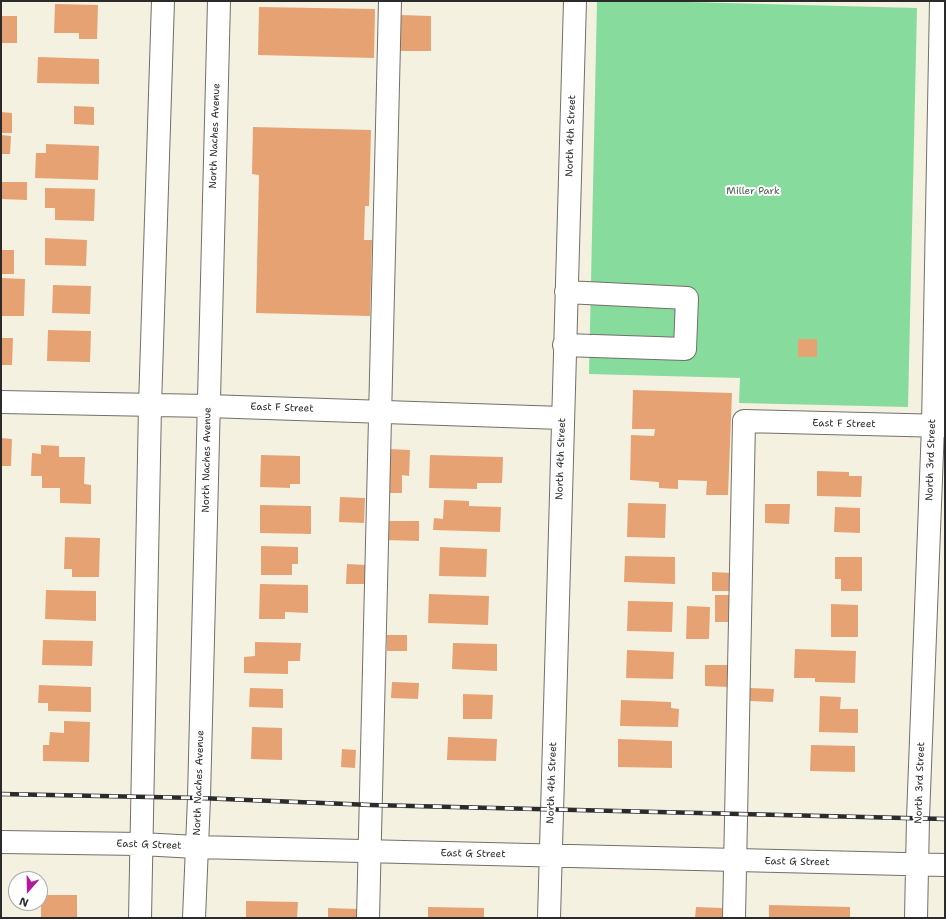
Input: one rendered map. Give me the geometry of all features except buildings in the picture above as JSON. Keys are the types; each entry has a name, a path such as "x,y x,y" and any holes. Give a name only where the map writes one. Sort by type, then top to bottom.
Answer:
{"street":[{"path":"140,918 150,406 163,1"},
{"name":"North Naches Avenue","path":"194,918 219,1"},
{"path":"368,918 390,1"},
{"name":"North 4th Street","path":"549,918 564,345 575,1"},
{"name":"North 3rd Street","path":"916,918 918,818 939,426 941,1"},
{"path":"564,345 685,349 687,305 687,298 566,292"},
{"name":"East F Street","path":"1,402 208,406 562,418"},
{"name":"East F Street","path":"735,861 744,421 939,426"},
{"name":"East G Street","path":"1,842 141,844 370,852 945,865"},
{"path":"734,918 735,861"}],"green space":[{"name":"Miller Park","path":"597,1 917,8 908,407 739,403 740,378 589,374"}],"railway":[{"path":"1,794 199,798 371,805 945,819"}]}
